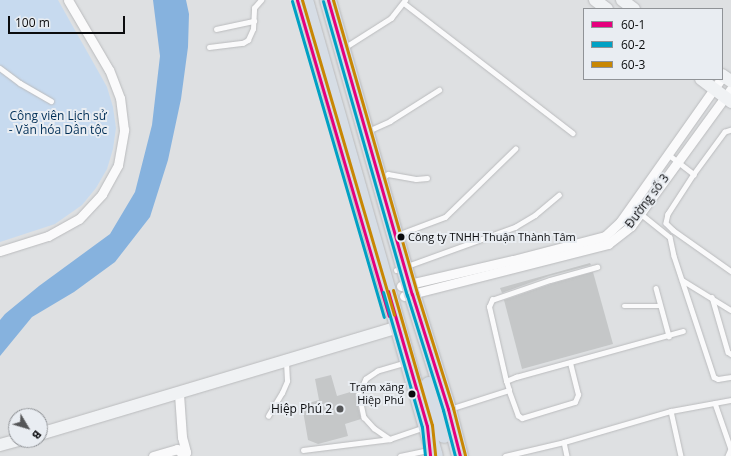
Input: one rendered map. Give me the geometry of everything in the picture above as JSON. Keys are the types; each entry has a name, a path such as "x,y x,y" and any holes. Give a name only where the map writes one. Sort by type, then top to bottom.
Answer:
{"highway":[{"path":"297,0 396,328"},
{"path":"305,0 407,370 428,429 431,454"},
{"path":"321,0 339,50"},
{"path":"328,0 350,93 376,179 400,268 443,411 460,456"},
{"path":"443,411 450,456"}],"street":[{"path":"0,251 48,236 78,219 102,194 118,165 124,130 120,98 109,70 68,0"},
{"path":"595,0 606,8"},
{"path":"622,0 633,8"},
{"path":"723,78 729,96"},
{"name":"Đường số 3","path":"407,290 608,244 668,154 722,80"},
{"name":"Đường số 3","path":"616,233 631,226 677,161 729,96"},
{"path":"48,432 179,394 396,328"},
{"path":"153,456 177,449 183,456 186,452 182,431 179,394"}],"lane":[{"path":"209,47 244,43 251,36 254,21 254,8 261,0"},
{"path":"339,50 391,18 405,1 573,133"},
{"path":"216,29 254,21"},
{"path":"0,69 20,83 51,101"},
{"path":"350,93 361,90 364,103"},
{"path":"362,134 390,121 439,90"},
{"path":"731,130 725,132 694,174 668,214 666,223 673,230 731,271"},
{"path":"392,237 445,217 515,149"},
{"path":"668,154 694,174"},
{"path":"376,179 388,174 416,179 427,178"},
{"path":"400,268 515,227 535,215 559,195"},
{"path":"640,213 669,234 682,280 714,377 718,379 731,377"},
{"path":"570,363 578,395 575,402 522,418 518,415 506,381 489,307 492,300 550,280 597,267"},
{"path":"682,280 731,310"},
{"path":"656,288 669,336"},
{"path":"712,297 728,352 731,354"},
{"path":"624,306 661,306"},
{"path":"506,381 683,331"},
{"path":"268,416 282,393 287,381 286,362"},
{"path":"390,439 374,428 364,417 359,394 366,379 372,374 407,370"},
{"path":"443,411 509,390"},
{"path":"505,456 522,454 671,411 731,400"},
{"path":"715,403 730,449 728,456"},
{"path":"671,411 681,456"},
{"path":"303,450 390,439 428,429"},
{"path":"564,442 567,456"},
{"path":"400,456 431,454"}],"green space":[{"name":"Công viên Lịch sử - Văn hóa Dân tộc","path":"0,0 58,0 107,87 113,107 116,128 113,149 107,169 96,188 82,205 55,224 0,242"}],"water":[{"path":"153,0 186,0 189,14 188,47 181,99 168,160 150,217 115,262 74,292 32,317 0,356 0,320 5,314 39,286 110,234 135,192 152,125 160,56"}],"building":[{"path":"590,263 591,265 549,276 502,293 500,288"},
{"path":"593,272 613,344 522,369 504,300"},
{"name":"Hiệp Phú 2","path":"331,375 337,396 357,390 355,395 361,419 345,424 348,436 318,444 308,440 302,405 319,400 315,379"}],"transit line":[{"name":"60-1","path":"297,0 389,316"},
{"name":"60-3","path":"302,0 394,315"},
{"name":"60-1","path":"328,0 412,294 448,409 460,456"},
{"name":"60-3","path":"333,0 417,293 453,408 465,455"},
{"name":"60-2","path":"292,1 384,317"},
{"name":"60-2","path":"323,1 407,295 443,410 455,456"},
{"name":"60-3","path":"393,290 432,425 435,456"},
{"name":"60-1","path":"388,291 427,426 430,456"},
{"name":"60-2","path":"383,292 422,427 425,456"}],"place":[{"name":"Công ty TNHH Thuận Thành Tâm","path":"401,237"},
{"name":"Trạm xăng Hiệp Phú","path":"412,394"},
{"name":"Hiệp Phú 2","path":"340,409"}]}
